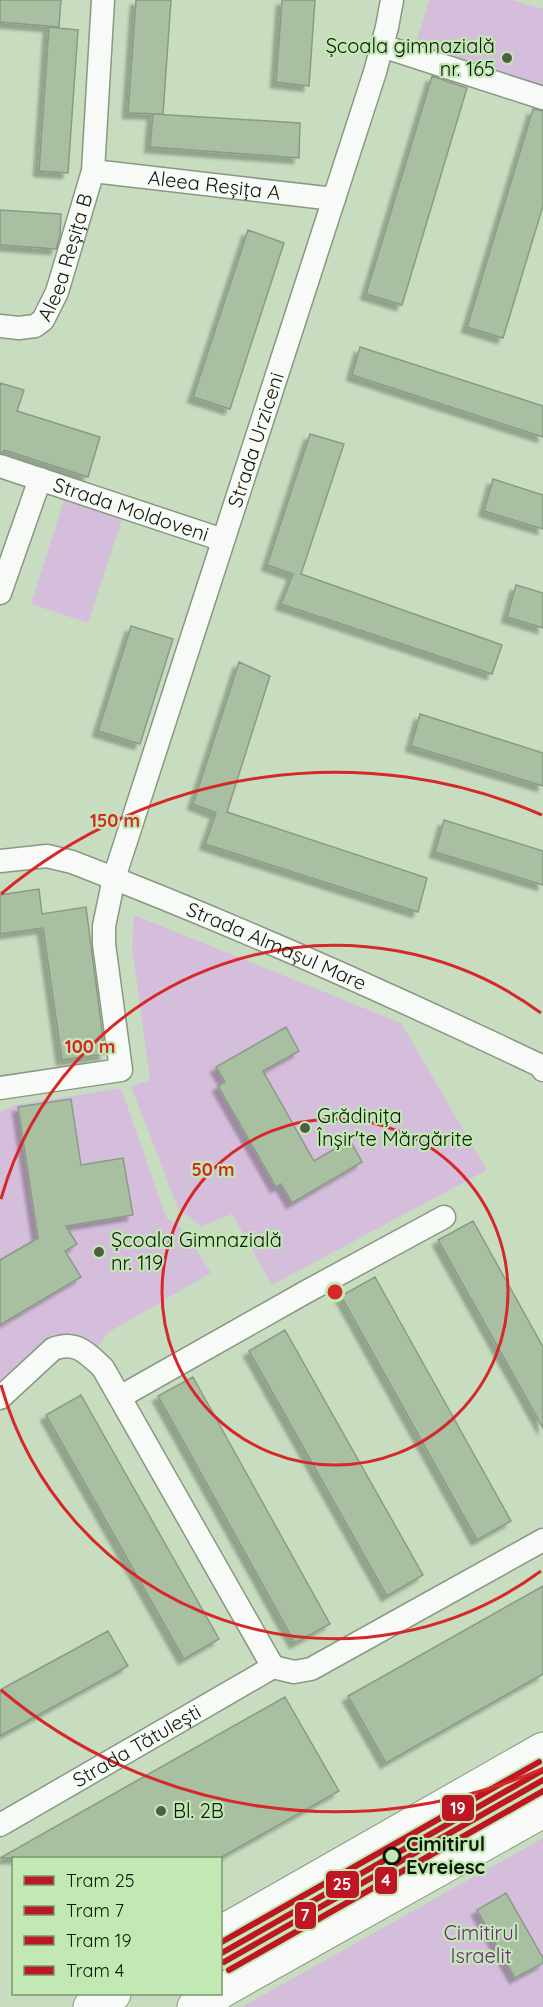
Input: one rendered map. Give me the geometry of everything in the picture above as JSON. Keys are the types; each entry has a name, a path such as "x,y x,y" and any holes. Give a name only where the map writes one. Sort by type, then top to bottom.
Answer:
{"main road":[{"path":"222,1932 543,1749"},
{"path":"222,1991 543,1811"},
{"path":"90,2007 112,1995"},
{"path":"194,2007 215,1995"}],"street":[{"path":"91,177 103,0"},
{"name":"Strada Urziceni","path":"0,1088 121,1070 104,944 104,926 114,878 382,46 392,0"},
{"path":"382,46 543,98"},
{"name":"Aleea Reșița A","path":"91,177 333,199"},
{"name":"Aleea Reșița B","path":"0,326 19,328 35,326 43,320 57,292 91,177"},
{"name":"Strada Moldoveni","path":"0,466 223,540"},
{"name":"Strada Moldoveni","path":"0,593 40,479"},
{"name":"Strada Almașul Mare","path":"0,861 56,857 114,878 345,976 542,1066"},
{"path":"120,1397 444,1217"},
{"path":"0,1398 53,1349 63,1345 72,1346 93,1358 103,1368 120,1397 273,1667 294,1672 310,1669 543,1540"},
{"name":"Strada Tătulești","path":"0,1825 273,1667"}],"green space":[{"name":"Școala gimnazială nr. 165","path":"429,0 512,0 543,9 543,87 414,50"},
{"path":"64,500 122,519 88,623 31,604"},
{"name":"Grădinița Înșir'te Mărgărite","path":"134,915 401,1023 487,1170 272,1285 232,1214 201,1226 178,1208 131,1086 150,1080 132,947"},
{"name":"Școala Gimnazială nr. 119","path":"121,1088 166,1217 184,1231 211,1273 109,1332 94,1352 79,1342 0,1386 0,1112 16,1105"},
{"name":"Cimitirul Israelit","path":"543,1838 543,2007 242,2007"}],"building":[{"path":"0,0 61,0 59,27 0,22"},
{"path":"136,0 171,0 163,114 128,113"},
{"path":"282,0 315,0 309,86 276,82"},
{"path":"49,27 78,30 68,173 39,171"},
{"path":"432,76 467,88 402,305 366,294"},
{"path":"533,109 543,111 543,206 503,338 467,327"},
{"path":"153,114 300,123 299,158 150,147"},
{"path":"0,210 61,214 60,236 56,249 0,245"},
{"path":"248,230 284,243 230,409 193,397"},
{"path":"360,347 543,406 543,437 352,375"},
{"path":"0,383 24,390 17,411 100,437 88,477 4,450 0,452"},
{"path":"310,434 344,444 301,574 502,645 492,674 281,604 293,574 267,565"},
{"path":"493,479 543,495 543,529 484,511"},
{"path":"516,585 543,593 543,628 507,617"},
{"path":"131,626 173,639 140,744 98,731"},
{"path":"239,662 270,676 227,812 427,878 418,912 205,844 216,813 193,804"},
{"path":"420,714 543,753 543,786 411,746"},
{"path":"444,820 543,851 543,885 435,852"},
{"path":"39,889 42,914 86,907 105,1054 62,1060 43,928 0,934 0,895"},
{"path":"286,1027 299,1051 263,1071 314,1161 350,1140 362,1162 292,1203 281,1184 276,1187 218,1086 225,1082 216,1067"},
{"path":"71,1099 81,1165 123,1158 133,1215 66,1226 77,1244 65,1251 81,1277 0,1325 0,1260 38,1238 18,1107"},
{"path":"473,1221 543,1347 543,1428 438,1240"},
{"path":"375,1277 511,1521 477,1540 341,1296"},
{"path":"285,1330 423,1575 387,1596 249,1351"},
{"path":"193,1377 330,1624 295,1643 158,1396"},
{"path":"81,1395 219,1639 184,1659 46,1415"},
{"path":"543,1586 543,1674 386,1763 348,1696"},
{"path":"108,1631 128,1666 0,1736 0,1690"},
{"name":"Bl. 2B","path":"285,1697 339,1791 222,1857 0,1858"},
{"path":"506,1893 543,1958 543,1963 515,1978 477,1910"}],"tram line":[{"name":"19","path":"222,1942 539,1762"},
{"name":"25","path":"222,1953 543,1770"},
{"name":"7","path":"224,1962 543,1780"},
{"name":"4","path":"229,1970 543,1791"}],"place":[{"name":"Școala gimnazială nr. 165","path":"507,58"},
{"name":"Grădinița Înșir'te Mărgărite","path":"305,1128"},
{"name":"Școala Gimnazială nr. 119","path":"99,1252"},
{"name":"Bl. 2B","path":"161,1811"},
{"name":"Cimitirul Evreiesc","path":"392,1856"}]}
